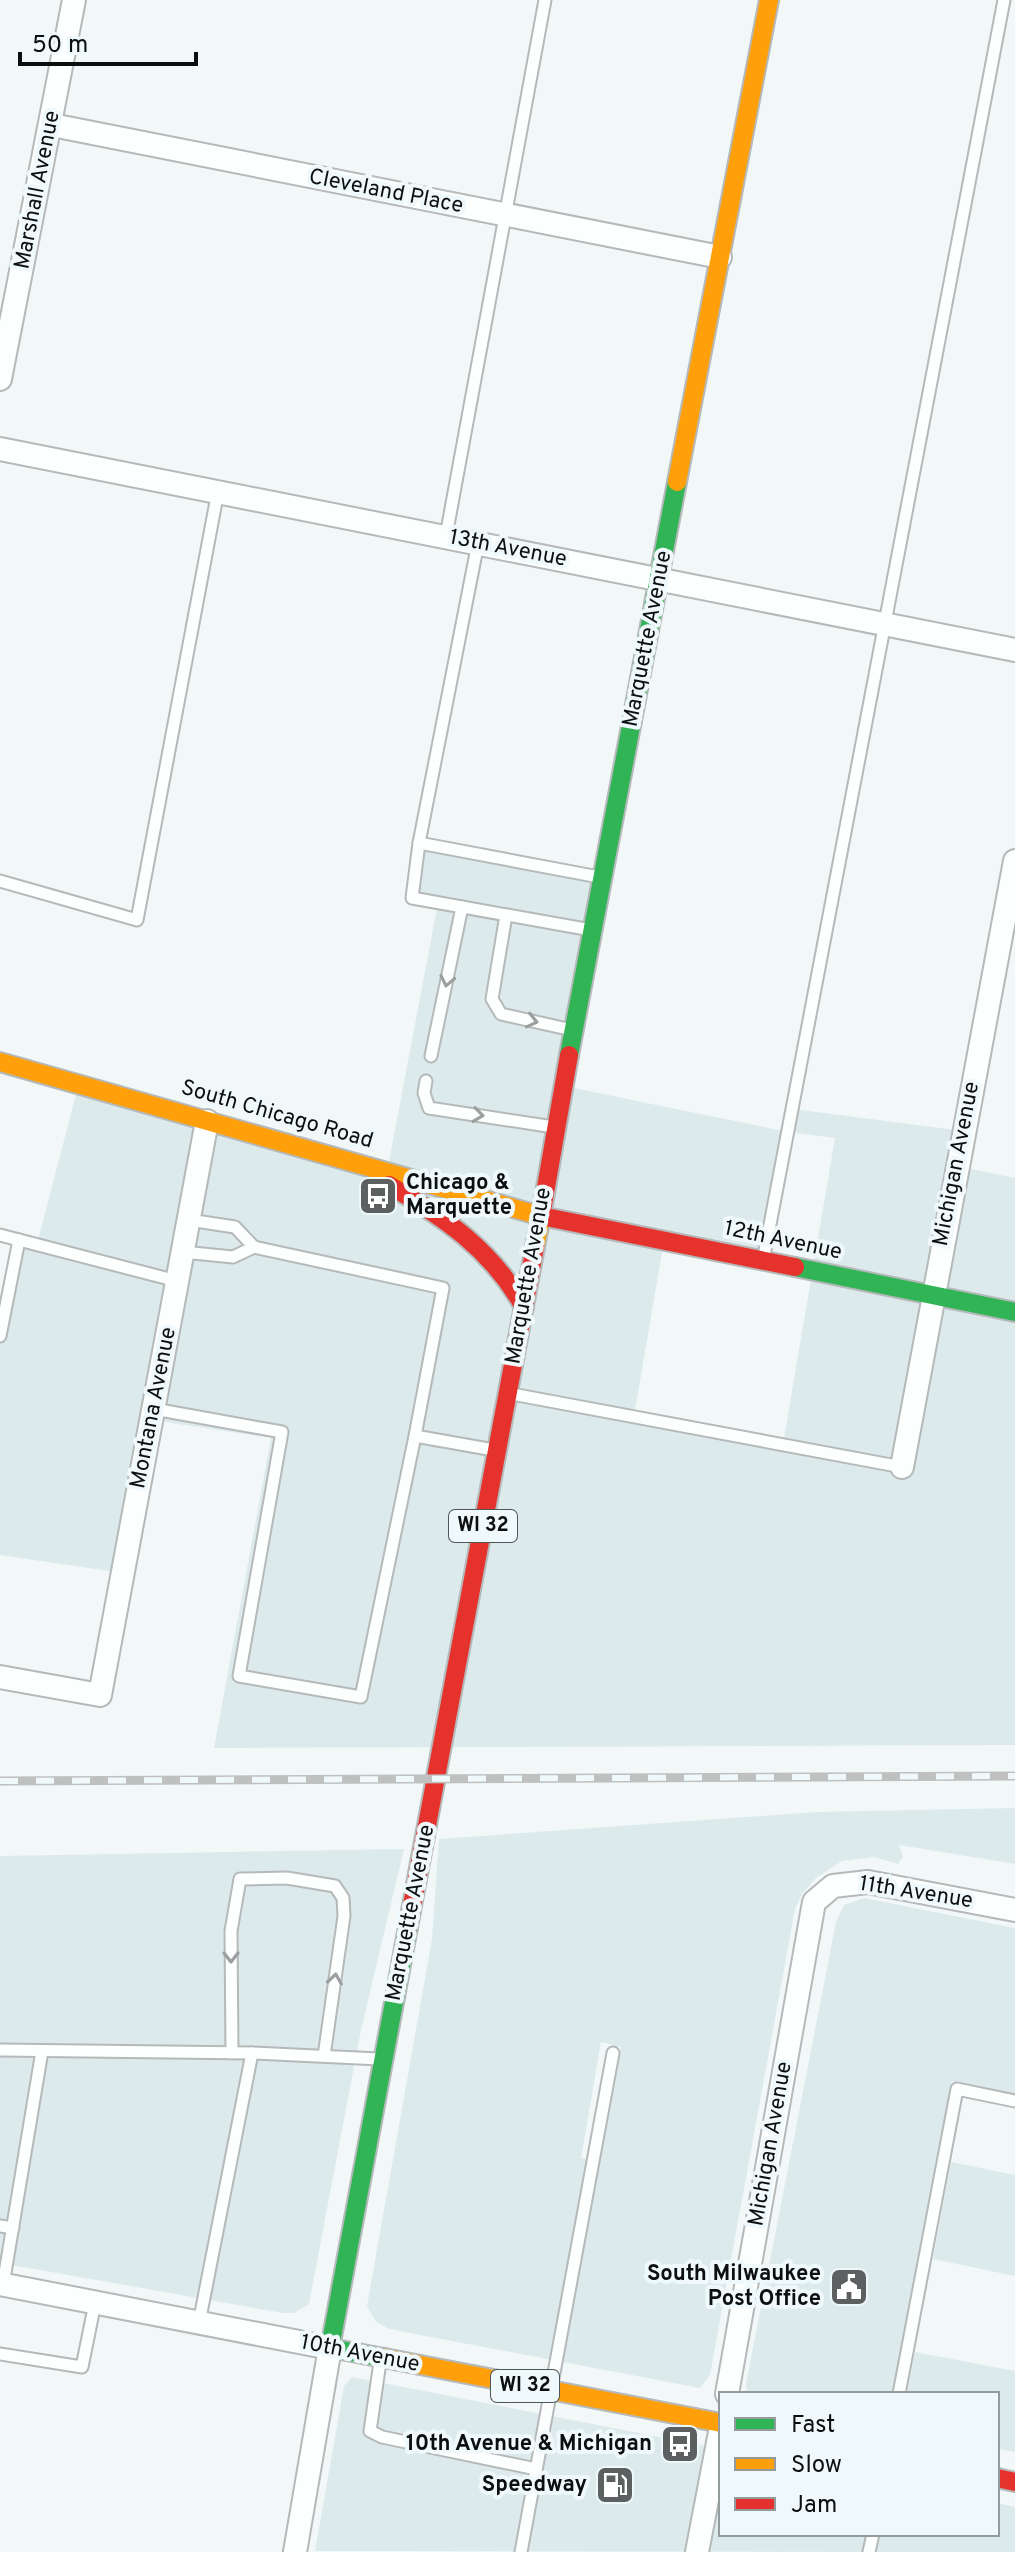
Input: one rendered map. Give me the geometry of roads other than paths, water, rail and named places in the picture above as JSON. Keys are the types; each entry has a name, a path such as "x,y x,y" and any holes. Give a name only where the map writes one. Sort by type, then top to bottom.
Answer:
{"main road":[{"name":"Marquette Avenue","path":"330,2348 541,1216 591,930 769,0"},
{"name":"South Chicago Road","path":"0,1062 541,1216"},
{"path":"348,1161 463,1229 495,1259 524,1307"},
{"name":"12th Avenue","path":"541,1216 1015,1312"},
{"name":"10th Avenue","path":"330,2348 719,2425"}],"street":[{"name":"Marshall Avenue","path":"0,379 74,0"},
{"name":"Cleveland Place","path":"52,125 720,257"},
{"name":"13th Avenue","path":"0,449 1015,650"},
{"name":"Michigan Avenue","path":"902,1467 1015,861"},
{"name":"Montana Avenue","path":"0,1677 100,1695 207,1121"},
{"name":"11th Avenue","path":"819,1895 842,1883 868,1882 1015,1910"},
{"name":"Michigan Avenue","path":"727,2392 811,1910 819,1895"},
{"name":"10th Avenue","path":"2,2285 330,2348"},
{"name":"Marquette Avenue","path":"295,2552 330,2348"},
{"path":"697,2552 719,2436"}],"lane":[{"path":"446,536 545,0"},
{"path":"763,1261 1004,0"},
{"path":"0,881 137,920 218,491"},
{"path":"478,543 419,843 412,898 591,930"},
{"path":"419,843 601,877"},
{"path":"431,1056 462,907"},
{"path":"506,915 492,999 501,1014 574,1030"},
{"path":"426,1081 424,1093 429,1108 556,1127"},
{"path":"154,1409 282,1432 239,1676 361,1697 443,1288 254,1247 235,1227 189,1220"},
{"path":"0,1235 177,1281"},
{"path":"0,1336 19,1240"},
{"path":"183,1252 233,1257 254,1247"},
{"path":"508,1393 902,1467"},
{"path":"415,1436 497,1450"},
{"path":"232,2053 231,1931 240,1879 287,1878 335,1886 343,1898 344,1916 324,2056"},
{"path":"0,2050 252,2053 384,2059"},
{"path":"2,2285 42,2051"},
{"path":"199,2323 252,2053"},
{"path":"521,2552 613,2053"},
{"path":"899,2392 957,2089 1015,2101"},
{"path":"0,2226 13,2228"},
{"path":"0,2354 82,2367 95,2303"},
{"path":"381,2358 370,2431 382,2437 536,2469"}],"railway":[{"path":"0,1781 1015,1776"}],"place":[{"name":"Chicago & Marquette","path":"378,1196"},
{"name":"South Milwaukee Post Office","path":"849,2287"},
{"name":"10th Avenue & Michigan","path":"680,2444"},
{"name":"Speedway","path":"615,2485"}]}
